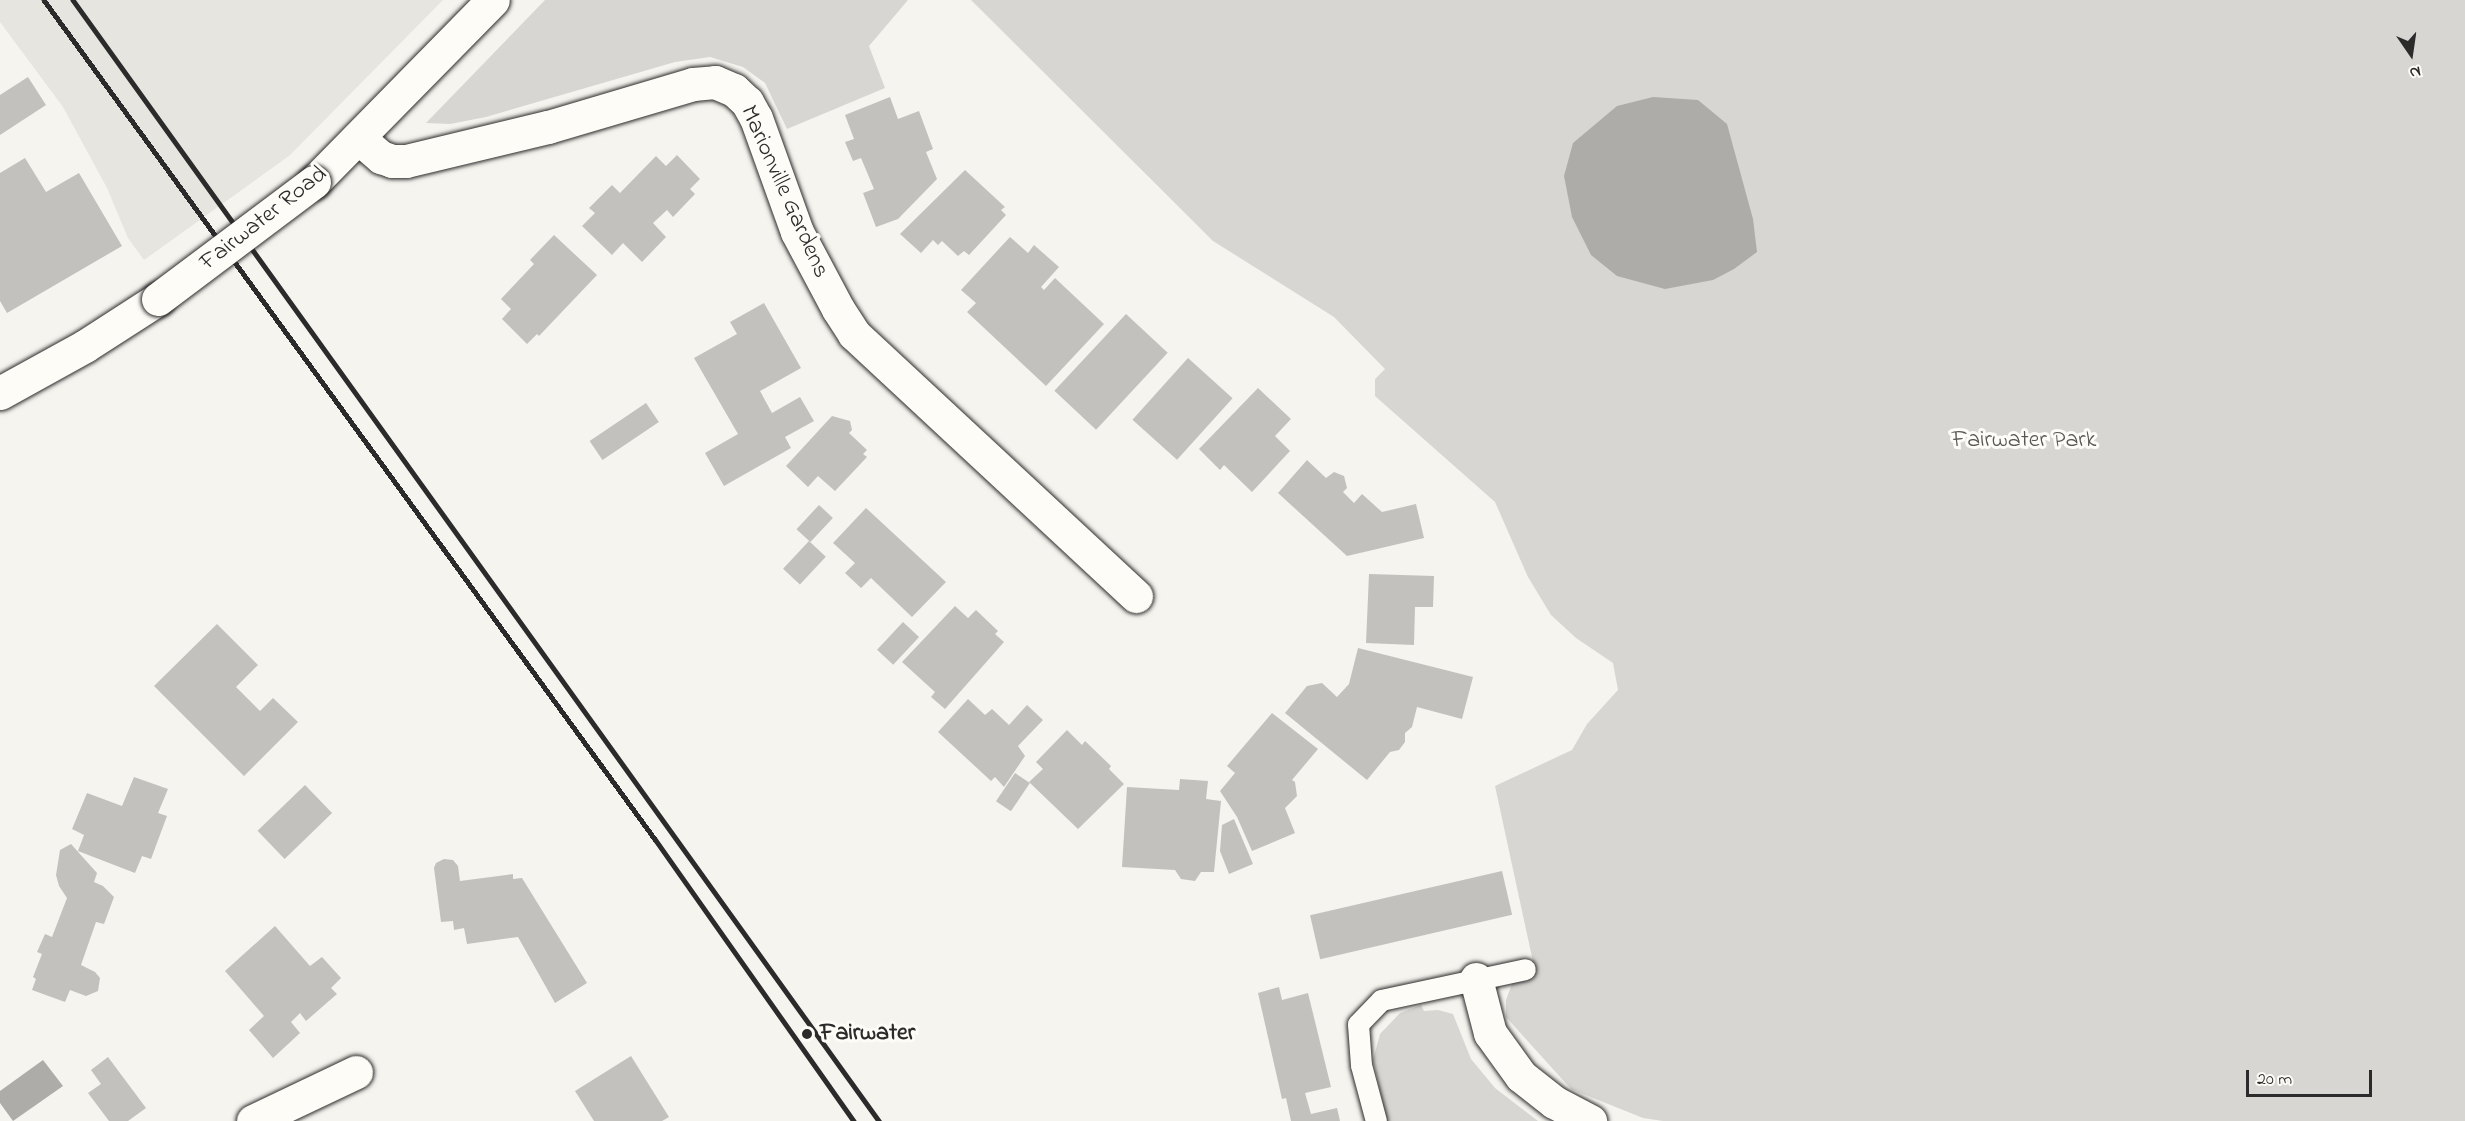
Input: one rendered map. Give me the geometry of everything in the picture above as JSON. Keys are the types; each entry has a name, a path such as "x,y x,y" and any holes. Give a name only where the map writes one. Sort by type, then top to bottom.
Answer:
{"street":[{"name":"Fairwater Road","path":"0,393 85,346 158,299 314,182 360,139 493,0"},
{"name":"Marionville Gardens","path":"360,139 381,157 406,161 548,127 693,84 715,82 734,90 747,102 756,118 797,232 854,334 1136,596"},
{"path":"1476,979 1490,1033 1521,1076 1554,1102 1590,1121"},
{"path":"253,1121 356,1072"}],"lane":[{"path":"1376,1121 1361,1065 1358,1024 1381,1000 1525,969"}],"shaded area":[{"path":"0,0 443,0 289,156 144,260 128,238 107,188 63,107 0,22"},
{"path":"1653,97 1698,100 1727,124 1753,219 1757,252 1734,269 1713,280 1665,289 1617,276 1591,255 1572,217 1564,176 1573,143 1617,106"},
{"path":"43,1060 63,1086 13,1121 0,1103 0,1091"}],"green space":[{"path":"545,0 908,0 869,46 885,88 787,129 765,83 743,67 710,57 675,62 486,117 450,124 426,123"},
{"name":"Fairwater Park","path":"971,0 2465,0 2465,1121 1663,1121 1643,1118 1571,1089 1506,1017 1506,1000 1513,981 1535,971 1495,786 1572,750 1587,724 1618,690 1613,663 1576,638 1551,615 1528,577 1495,502 1375,396 1375,379 1385,369 1334,317 1213,241"},
{"path":"1421,1005 1424,1011 1438,1010 1453,1014 1471,1059 1495,1088 1538,1121 1387,1121 1373,1060 1380,1034 1400,1013"}],"building":[{"path":"28,77 46,105 0,135 0,95"},
{"path":"890,97 898,119 919,111 933,149 926,152 937,179 898,219 876,227 863,193 874,189 861,158 853,161 845,142 854,139 845,115"},
{"path":"677,155 700,179 690,189 695,194 673,217 667,210 653,223 666,237 642,262 623,243 612,255 582,226 595,213 589,208 612,185 620,193 656,156 666,166"},
{"path":"25,158 46,192 79,173 122,246 7,313 0,301 0,173"},
{"path":"965,170 1005,207 1001,210 1006,215 969,255 964,251 958,256 942,241 938,245 933,240 921,253 900,234"},
{"path":"554,235 597,275 539,336 537,334 527,344 502,319 511,309 501,299 534,264 530,260"},
{"path":"1010,237 1028,253 1034,245 1059,267 1041,287 1044,290 1055,278 1104,324 1046,386 967,312 976,303 961,290"},
{"path":"764,303 801,368 760,391 772,413 800,397 814,421 785,437 791,448 724,486 705,453 738,434 694,358 737,334 730,322"},
{"path":"1126,314 1168,353 1096,430 1054,391"},
{"path":"1188,358 1233,398 1177,460 1132,420"},
{"path":"1258,388 1291,419 1275,436 1290,451 1252,492 1224,465 1220,470 1199,449"},
{"path":"646,403 659,422 602,460 590,441"},
{"path":"832,416 850,421 852,430 849,433 867,450 863,454 867,457 835,491 818,476 808,487 786,466"},
{"path":"1307,460 1326,478 1334,472 1344,476 1347,488 1343,492 1354,503 1362,494 1382,512 1416,504 1424,538 1347,556 1278,493"},
{"path":"819,505 833,518 810,542 796,529"},
{"path":"866,508 946,582 912,617 871,578 861,588 845,573 855,563 833,543"},
{"path":"809,541 826,557 800,584 783,569"},
{"path":"1369,574 1434,576 1433,607 1415,607 1414,645 1366,643"},
{"path":"955,606 968,618 976,610 998,631 995,634 1004,642 945,709 931,697 935,692 902,662"},
{"path":"903,622 919,637 893,665 877,650"},
{"path":"217,624 258,665 236,687 260,711 273,698 298,722 244,776 154,686"},
{"path":"1358,648 1473,677 1462,719 1417,707 1412,727 1405,733 1405,742 1399,750 1390,752 1367,780 1285,713 1307,686 1322,683 1337,697 1349,684"},
{"path":"968,699 985,715 992,709 1009,725 1027,705 1043,720 1018,746 1025,756 1004,787 995,777 991,781 938,732"},
{"path":"1272,713 1318,749 1292,780 1295,782 1297,796 1285,808 1295,833 1252,851 1237,817 1220,791 1235,773 1227,766"},
{"path":"1067,730 1082,745 1085,741 1111,766 1109,769 1124,784 1078,829 1029,782 1043,769 1036,762"},
{"path":"1015,773 1030,783 1011,811 996,801"},
{"path":"134,777 168,789 158,813 167,816 151,859 142,856 135,873 78,851 84,835 72,829 87,793 122,806"},
{"path":"1180,779 1208,781 1206,799 1221,801 1214,872 1201,872 1195,881 1181,879 1175,870 1122,867 1127,787 1179,790"},
{"path":"305,785 332,813 285,859 258,831"},
{"path":"1234,819 1253,864 1229,874 1220,851 1222,825"},
{"path":"71,844 97,873 94,882 103,886 114,897 104,924 96,922 81,965 95,972 100,978 98,991 86,996 70,990 65,1002 32,990 36,979 33,977 42,954 37,952 45,934 52,937 67,898 59,886 56,875 60,850"},
{"path":"444,859 453,860 458,866 460,881 513,874 513,879 522,878 587,983 555,1003 518,937 467,944 464,928 454,930 453,921 441,922 434,868 436,863"},
{"path":"1502,871 1512,915 1320,959 1310,915"},
{"path":"275,926 310,966 322,957 341,978 331,988 337,994 306,1021 300,1013 291,1022 300,1033 273,1058 249,1030 264,1016 225,971"},
{"path":"1279,987 1282,1000 1308,993 1331,1087 1305,1093 1311,1114 1337,1108 1340,1121 1291,1121 1286,1098 1282,1099 1258,993"},
{"path":"631,1056 669,1117 662,1121 594,1121 575,1091"},
{"path":"108,1057 146,1108 128,1121 109,1121 88,1093 101,1084 91,1070"}],"railway":[{"path":"44,0 655,839 854,1121"},
{"path":"73,0 879,1121"}],"place":[{"name":"Fairwater","path":"807,1034"}]}
